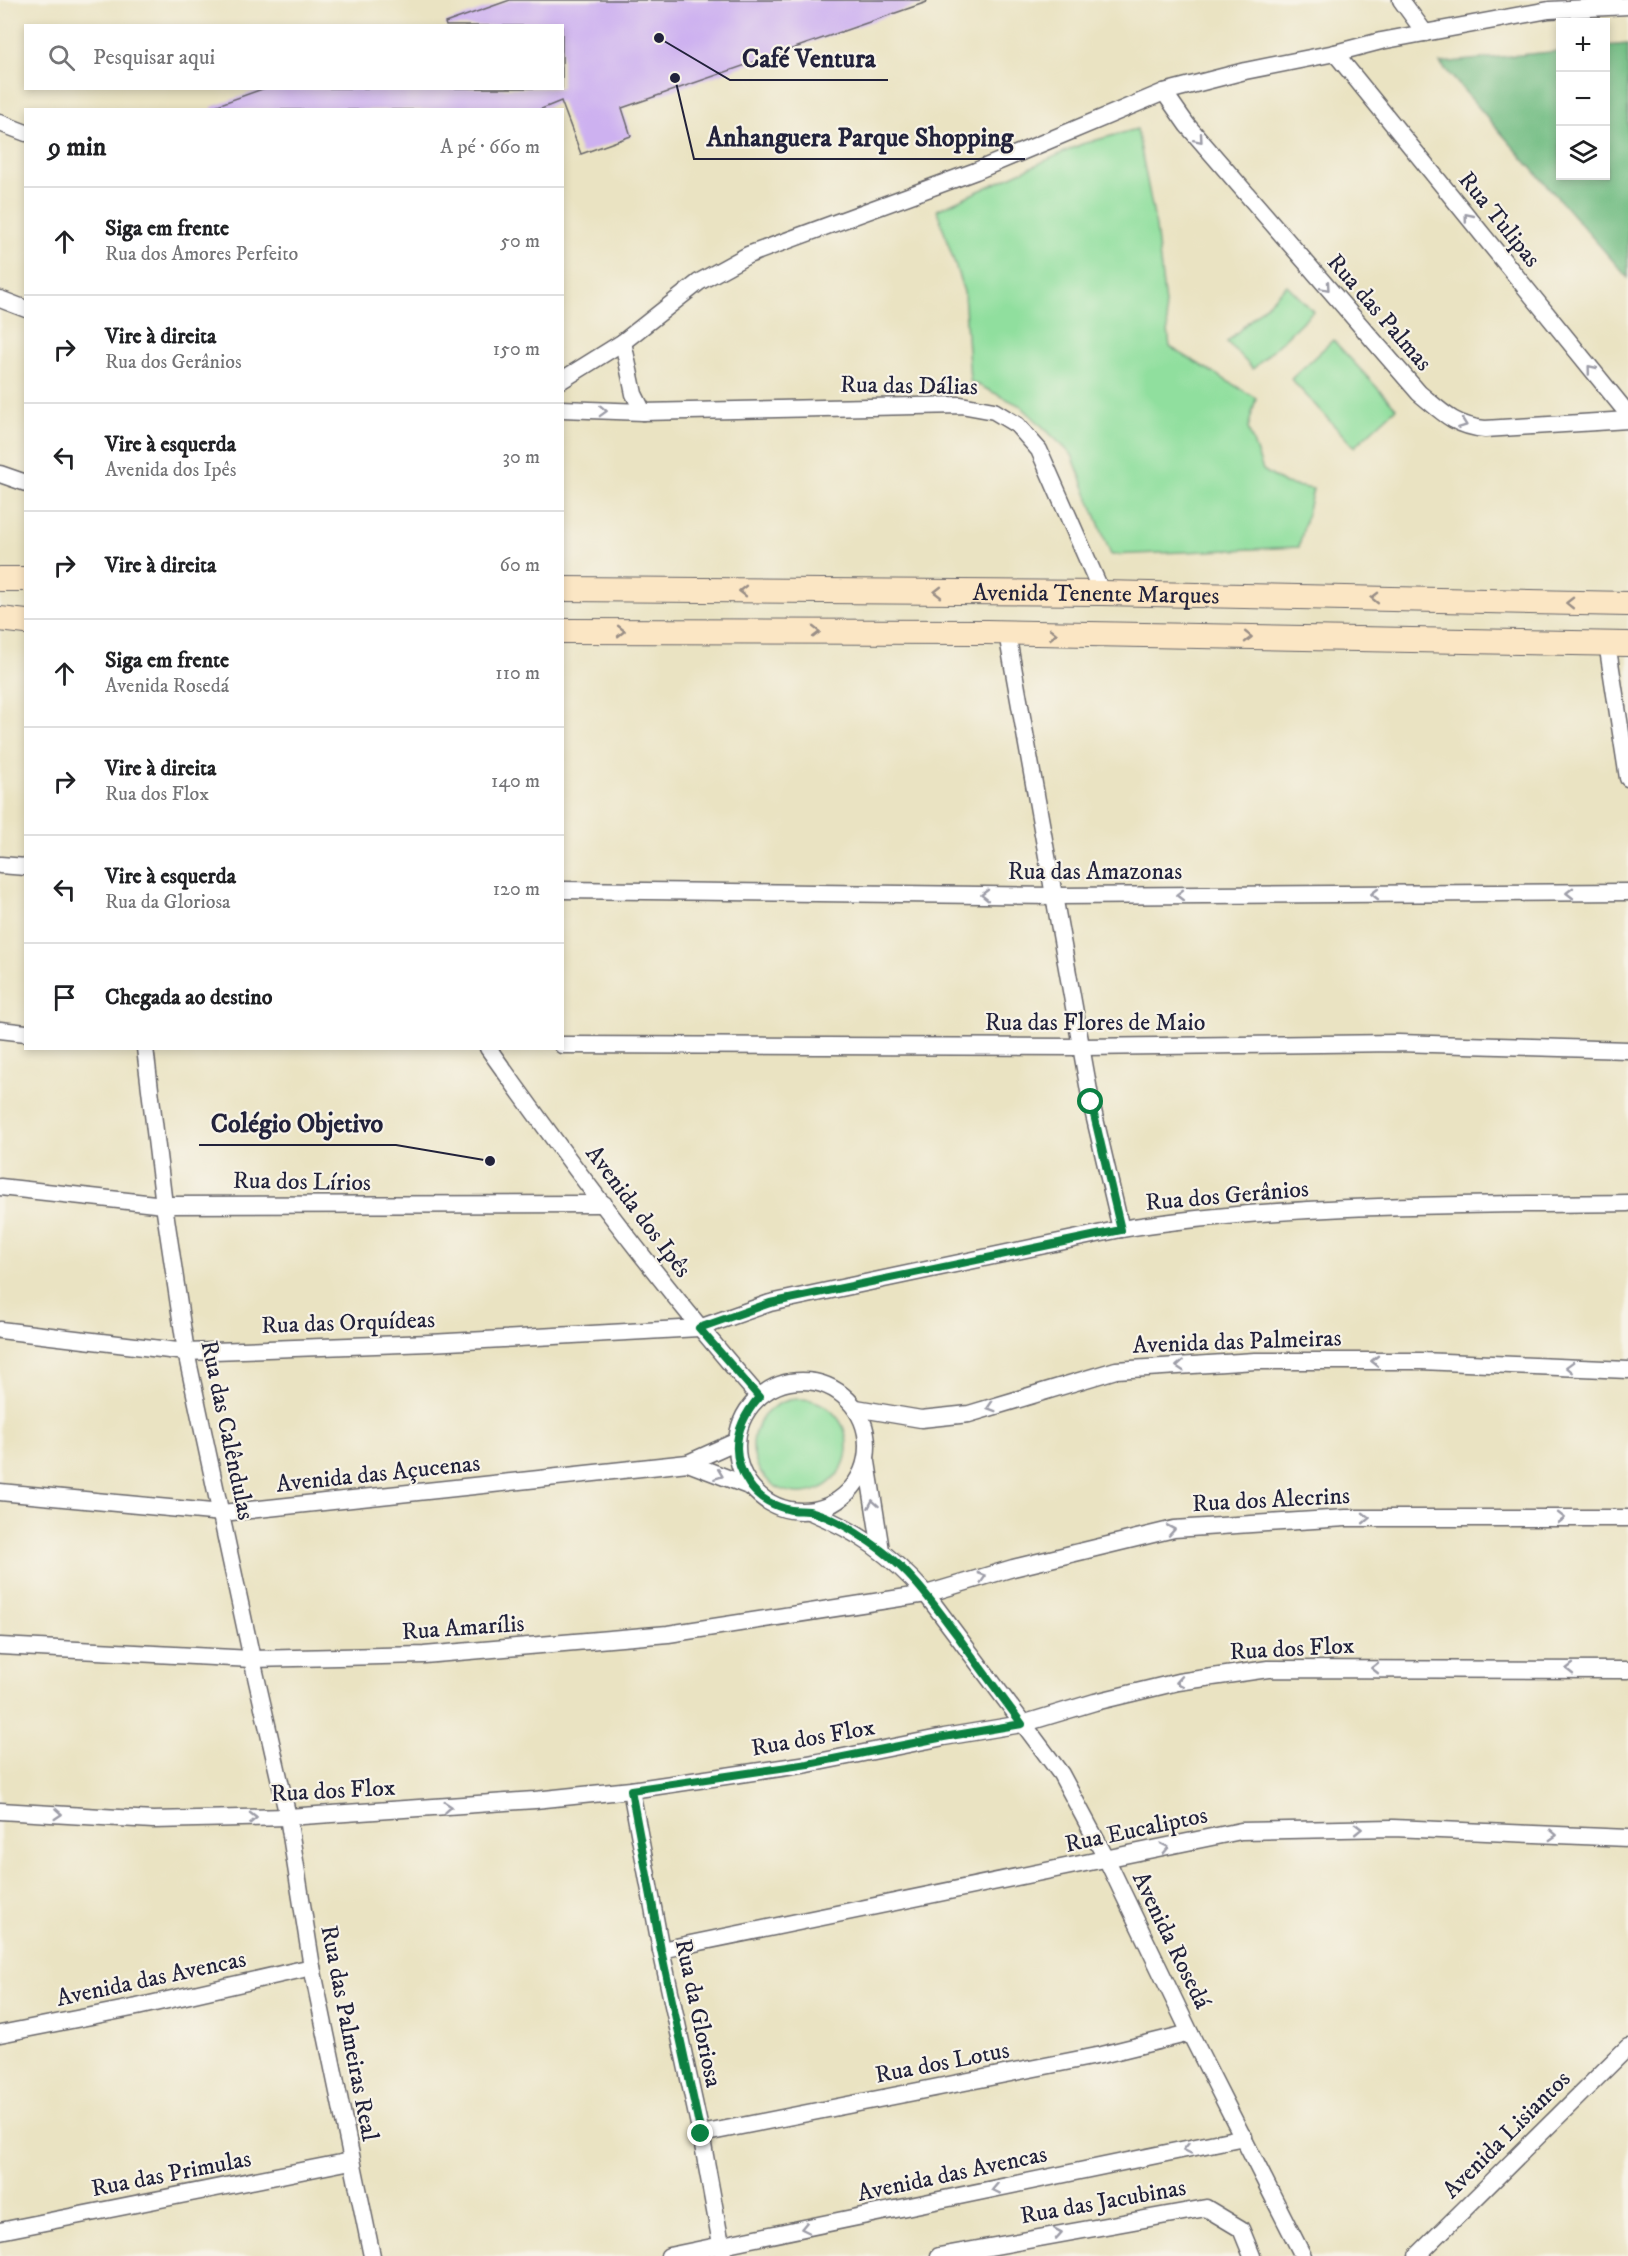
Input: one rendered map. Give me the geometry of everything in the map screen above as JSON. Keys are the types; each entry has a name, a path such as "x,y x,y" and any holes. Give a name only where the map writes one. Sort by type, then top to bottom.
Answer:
{"main road":[{"path":"0,579 24,579"},
{"name":"Avenida Tenente Marques","path":"564,590 1102,593 1628,604"},
{"path":"0,619 24,622"},
{"name":"Avenida Tenente Marques","path":"564,631 1007,633 1618,643"}],"street":[{"path":"1401,0 1425,33"},
{"path":"564,379 623,342 699,282 748,255 976,171 1164,92 1245,71 1550,5 1628,6"},
{"name":"Rua Tulipas","path":"1335,53 1628,414"},
{"name":"Rua das Palmas","path":"1164,92 1187,124 1419,393 1452,420 1467,427 1485,429 1628,420"},
{"path":"0,123 24,132"},
{"path":"0,299 24,308"},
{"path":"623,342 634,394 643,412"},
{"name":"Rua das Dálias","path":"564,409 643,412 961,405 994,411 1017,425 1039,450 1102,593"},
{"path":"0,474 24,482"},
{"path":"1007,633 1056,896 1091,1102 1121,1230"},
{"path":"1618,643 1628,778"},
{"path":"0,865 24,867"},
{"name":"Rua das Amazonas","path":"564,890 1056,896 1628,892"},
{"path":"0,1030 24,1033"},
{"name":"Rua das Flores de Maio","path":"564,1045 1082,1047 1398,1043 1628,1050"},
{"name":"Rua das Calêndulas","path":"145,1050 164,1205 186,1352 288,1817"},
{"name":"Avenida dos Ipês","path":"489,1050 528,1105 699,1328 759,1397"},
{"name":"Rua dos Lírios","path":"0,1187 164,1205 604,1204"},
{"name":"Rua dos Gerânios","path":"699,1328 770,1303 1121,1230 1244,1214 1411,1206 1628,1203"},
{"name":"Rua das Orquídeas","path":"0,1330 186,1352 430,1343 699,1328"},
{"name":"Avenida das Palmeiras","path":"856,1408 921,1419 969,1414 1116,1370 1255,1361 1421,1361 1628,1370"},
{"path":"867,1458 861,1475 839,1500 825,1508 792,1511 776,1506 751,1487 742,1473 736,1441 746,1412 759,1397 775,1386 794,1381 812,1381 829,1386 844,1395 856,1408 864,1424 868,1441 867,1458 871,1496 881,1550"},
{"name":"Avenida das Açucenas","path":"0,1492 222,1513 688,1463 736,1441"},
{"name":"Avenida das Açucenas","path":"688,1463 751,1487"},
{"name":"Avenida Rosedá","path":"809,1511 843,1526 881,1550 904,1569 926,1594 1061,1774 1107,1860 1190,2033 1303,2256"},
{"name":"Rua dos Alecrins","path":"926,1594 1013,1568 1174,1529 1346,1518 1628,1518"},
{"name":"Rua Amarílis","path":"0,1646 252,1659 424,1655 668,1634 926,1594"},
{"name":"Rua dos Flox","path":"0,1811 153,1820 288,1817 535,1800 631,1790 808,1764 1022,1724 1095,1702 1178,1682 1268,1669 1628,1670"},
{"name":"Rua da Gloriosa","path":"631,1790 661,1950 701,2134 723,2251"},
{"name":"Rua das Palmeiras Real","path":"288,1817 312,1967 372,2256"},
{"name":"Rua Eucaliptos","path":"661,1950 1241,1831 1393,1828 1628,1838"},
{"name":"Avenida das Avencas","path":"0,2034 137,2007 312,1967"},
{"name":"Rua dos Lotus","path":"701,2134 1101,2055 1190,2033"},
{"name":"Avenida Lisiantos","path":"1417,2256 1628,2047"},
{"name":"Avenida das Avencas","path":"669,2256 723,2251 1244,2138"},
{"name":"Rua das Primulas","path":"0,2231 351,2161"},
{"name":"Rua das Jacubinas","path":"939,2256 1206,2208 1241,2229 1252,2256"}],"green space":[{"path":"1628,44 1628,278 1440,63 1556,51 1556,180 1610,180 1610,46"},
{"path":"1137,129 1156,227 1170,347 1256,398 1248,428 1263,470 1285,484 1313,489 1299,547 1111,555 1072,455 1021,406 970,381 964,292 937,210 1082,144"},
{"path":"1287,285 1313,311 1253,369 1227,342"},
{"path":"1333,340 1396,408 1354,447 1291,379"},
{"path":"791,1399 809,1399 834,1412 844,1428 847,1446 844,1464 834,1480 809,1493 791,1493 766,1480 753,1455 753,1437 766,1412"}],"building":[{"path":"510,0 926,0 927,2 622,108 631,136 581,154 561,101 544,108 212,108 259,90 564,90 564,24 445,23"}],"place":[{"name":"Café Ventura","path":"659,38"},
{"name":"Anhanguera Parque Shopping","path":"675,78"},
{"name":"Colégio Objetivo","path":"490,1161"}],"route":[{"path":"701,2134 661,1950 631,1790 808,1764 1022,1724 926,1594 904,1569 881,1550 843,1526 809,1511 792,1511 776,1506 751,1487 742,1473 736,1441 746,1412 759,1397 699,1328 770,1303 1121,1230 1091,1102"}]}
